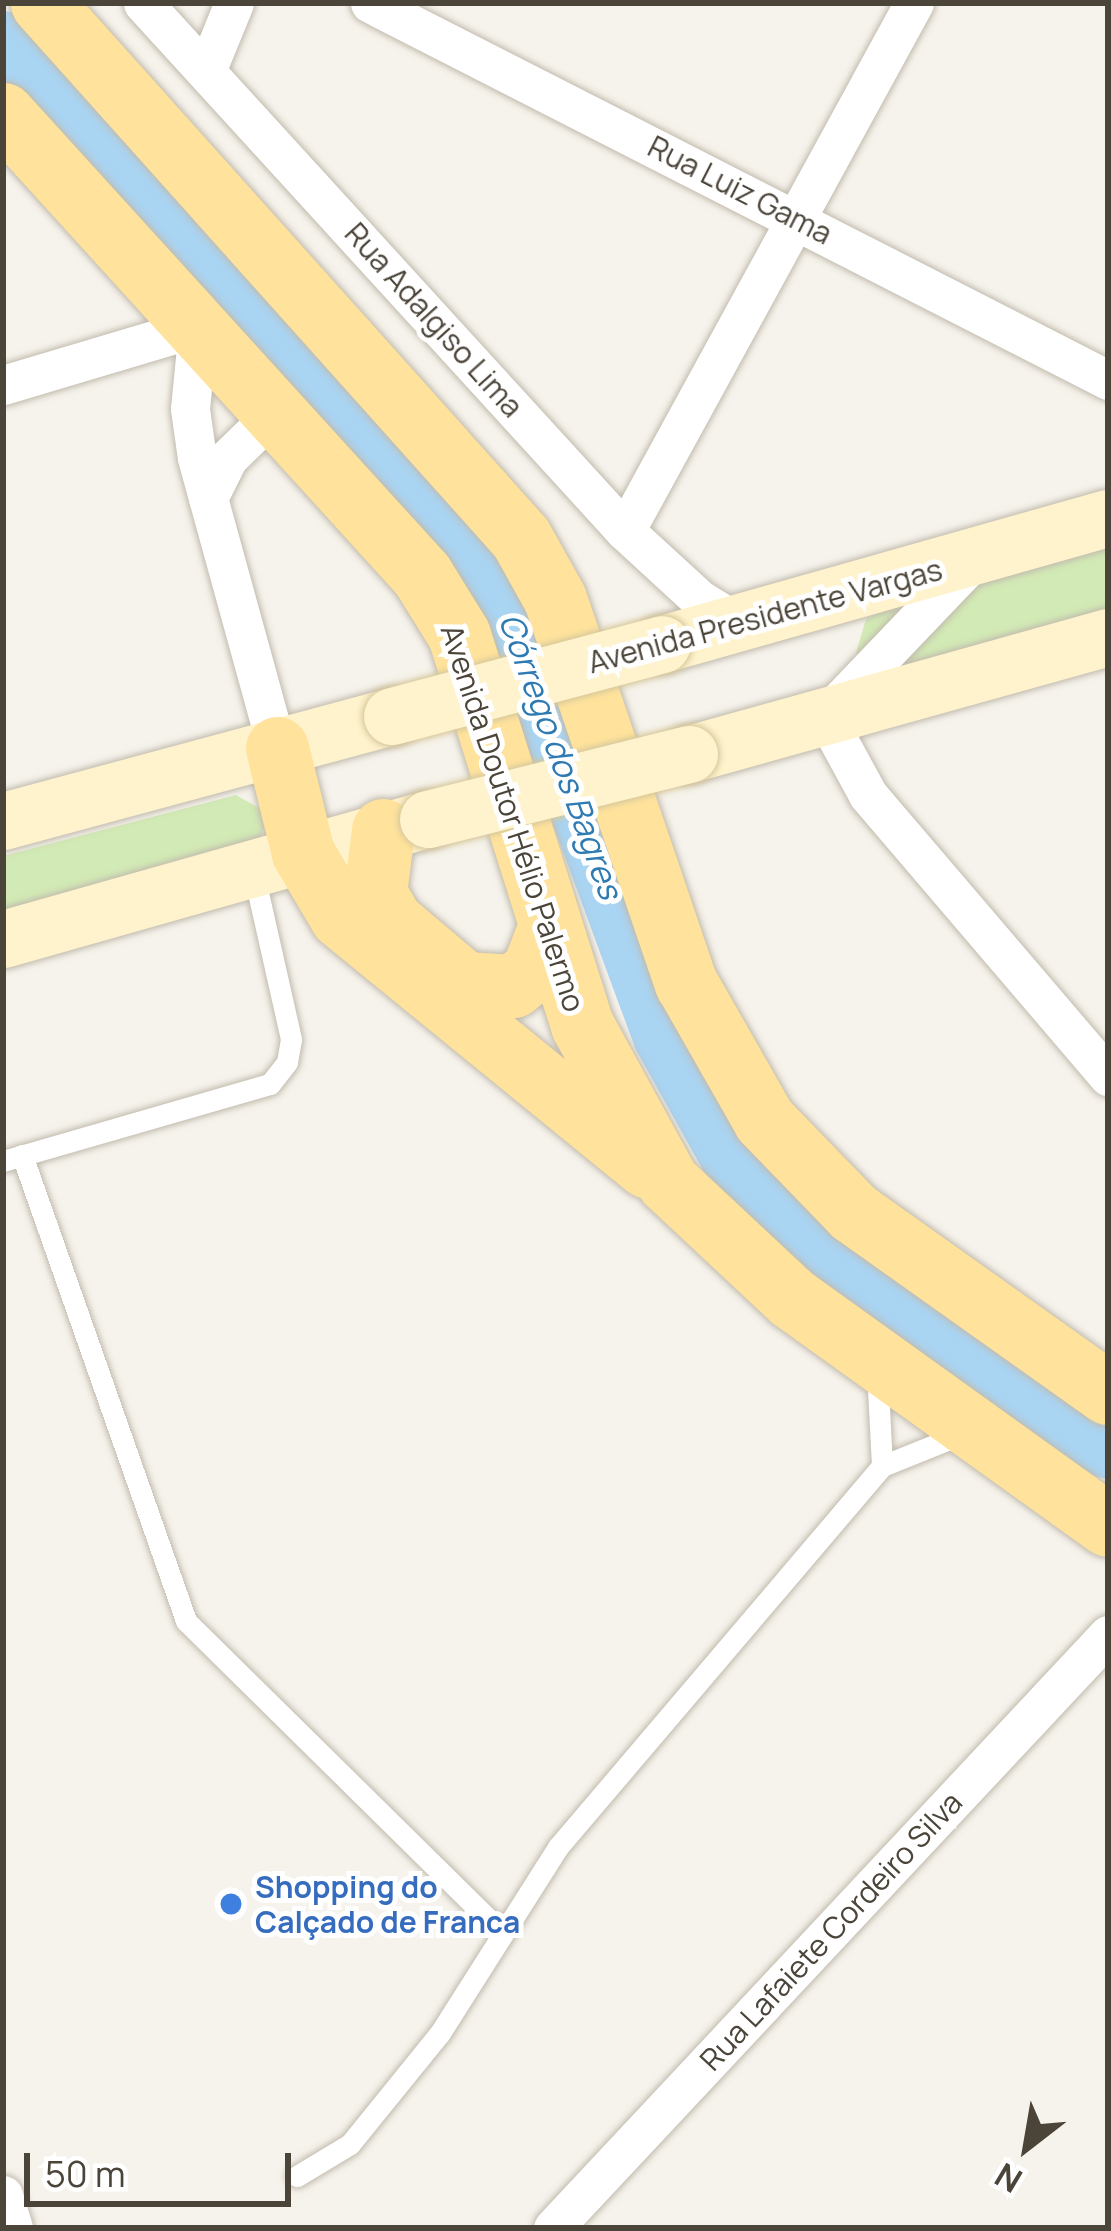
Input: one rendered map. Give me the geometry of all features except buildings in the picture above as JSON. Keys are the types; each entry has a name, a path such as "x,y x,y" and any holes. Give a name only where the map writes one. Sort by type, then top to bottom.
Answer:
{"main road":[{"path":"42,3 521,538 555,599 686,983 764,1120 853,1212 1108,1393"},
{"name":"Avenida Doutor Hélio Palermo","path":"3,114 422,575 459,635 547,933 615,1093 668,1181 792,1298 876,1364 1108,1525"},
{"name":"Avenida Presidente Vargas","path":"3,821 976,558 1108,518"},
{"path":"3,939 406,825 689,754 1108,638"},
{"path":"278,748 278,861 580,1120 668,1181"},
{"path":"406,825 375,893 391,921 464,983 513,986 533,970 547,933"}],"street":[{"name":"Rua Adalgiso Lima","path":"143,3 626,531 699,599 738,623"},
{"path":"207,69 234,3"},
{"name":"Rua Luiz Gama","path":"370,3 1108,380"},
{"path":"626,531 914,3"},
{"path":"3,385 198,327 190,409 208,498 278,748"},
{"path":"208,498 228,458 275,412"},
{"path":"976,558 825,716 868,795 1108,1076"},
{"name":"Rua Lafaiete Cordeiro Silva","path":"553,2228 1108,1635"},
{"path":"3,2195 13,2228"}],"lane":[{"path":"278,861 291,1039 287,1062 270,1084 13,1158 186,1621 503,1934"},
{"path":"876,1364 882,1466"},
{"path":"298,2176 350,2144 440,2033 558,1847 882,1466 971,1430"}],"green space":[{"path":"1108,529 1108,609 885,673 856,653 866,619 977,558"},
{"path":"236,795 259,808 265,825 258,843 3,914 3,856"}],"waterway":[{"name":"Córrego dos Bagres","path":"3,42 498,585 664,1036 756,1201 969,1364 1108,1447"}],"place":[{"name":"Shopping do Calçado de Franca","path":"231,1904"}]}
